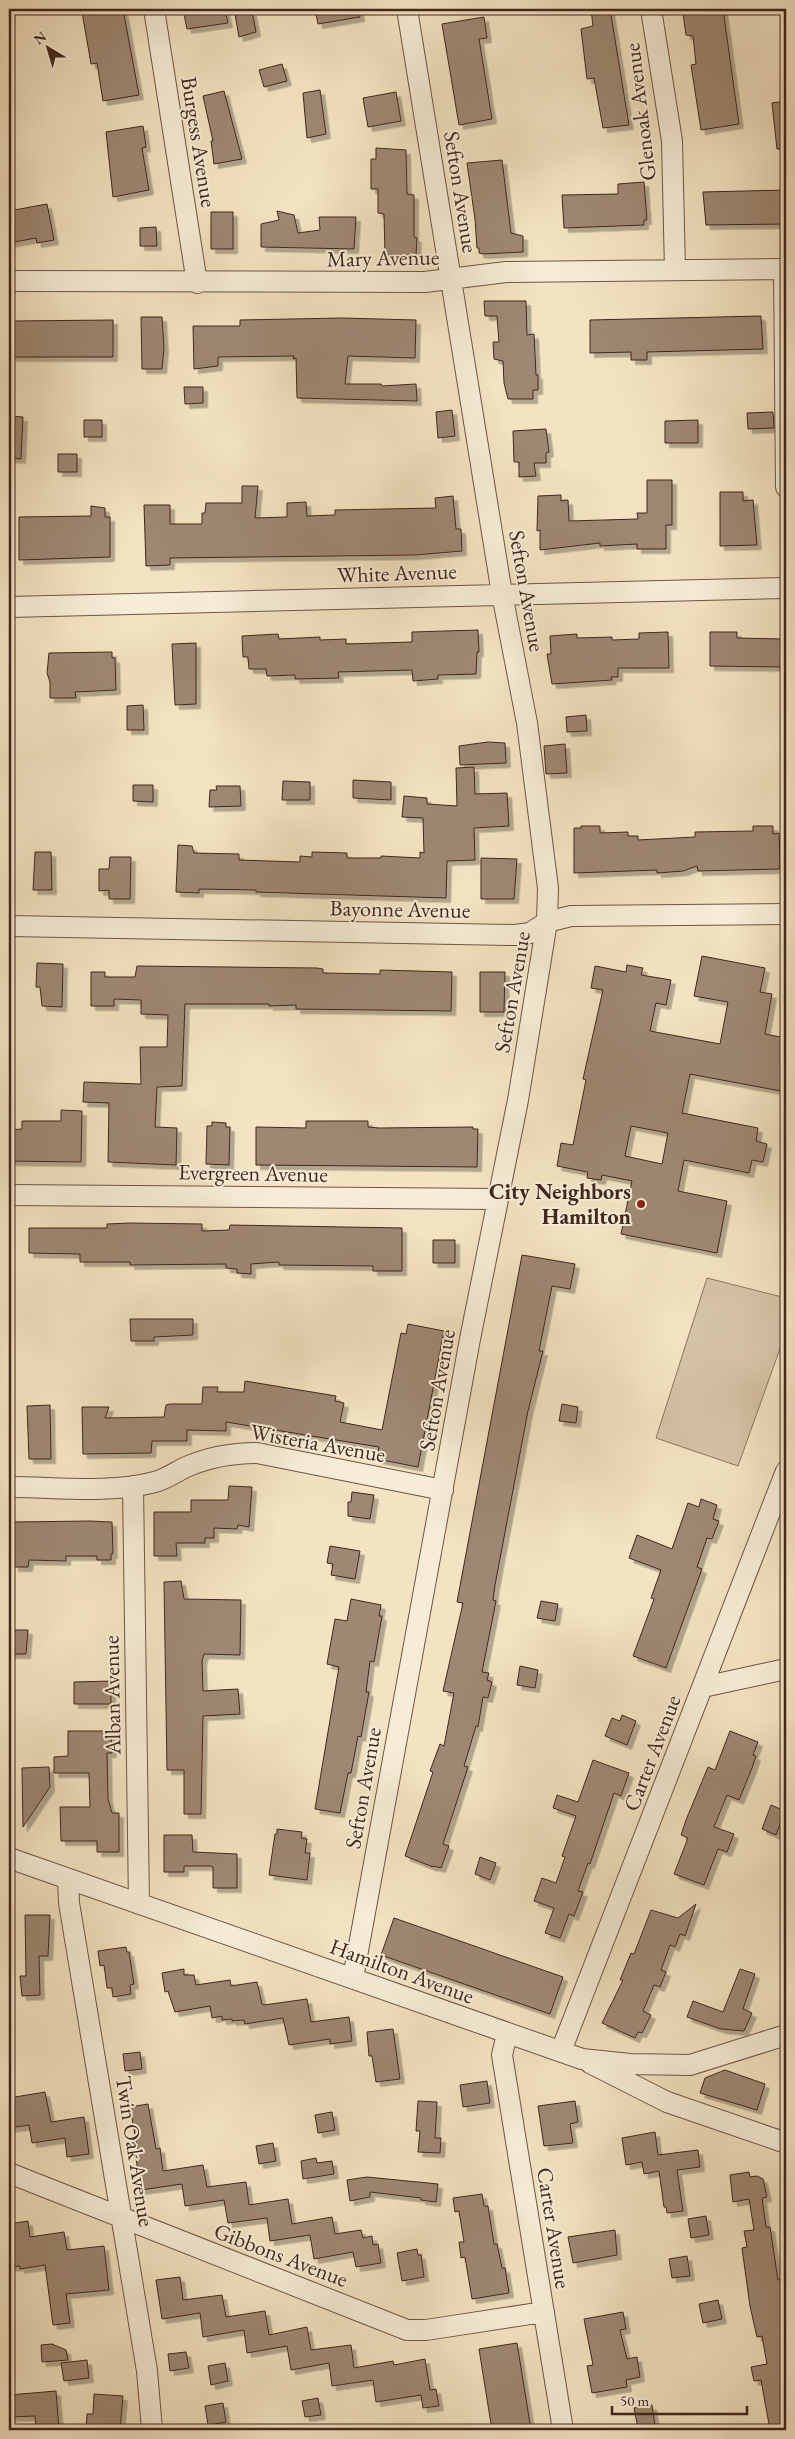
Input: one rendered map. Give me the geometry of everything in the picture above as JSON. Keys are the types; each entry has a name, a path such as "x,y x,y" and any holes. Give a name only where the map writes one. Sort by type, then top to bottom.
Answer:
{"street":[{"name":"Burgess Avenue","path":"154,9 197,283"},
{"name":"Sefton Avenue","path":"353,1978 497,1199 518,1100 548,922 548,888 527,723 502,594 407,9"},
{"name":"Glenoak Avenue","path":"651,9 672,141 675,270"},
{"name":"Mary Avenue","path":"9,281 197,283 452,280 482,273 506,272 785,269"},
{"path":"785,269 786,487"},
{"name":"White Avenue","path":"9,607 786,588"},
{"name":"Bayonne Avenue","path":"9,926 515,935 530,933 548,922 571,916 786,914"},
{"name":"Evergreen Avenue","path":"9,1195 497,1199"},
{"name":"Wisteria Avenue","path":"9,1487 92,1488 133,1486 156,1482 205,1460 219,1456 257,1453 443,1490"},
{"name":"Carter Avenue","path":"560,2051 786,1471"},
{"name":"Alban Avenue","path":"133,1486 139,1904"},
{"path":"703,1687 786,1669"},
{"name":"Hamilton Avenue","path":"9,1858 582,2059 630,2064 690,2065 786,2034"},
{"name":"Twin Oak Avenue","path":"68,1880 69,1903 147,2371 152,2430"},
{"name":"Carter Avenue","path":"507,2034 502,2055 563,2430"},
{"path":"582,2059 627,2084 667,2102 786,2143"},
{"name":"Gibbons Avenue","path":"9,2173 407,2330 426,2330 544,2312"}],"shaded area":[{"path":"707,1278 786,1298 786,1332 738,1466 656,1438"}],"building":[{"path":"90,9 123,9 139,95 103,101 97,63 91,64 82,12"},
{"path":"183,9 225,9 228,23 187,29"},
{"path":"315,9 359,9 360,17 318,24"},
{"path":"591,9 610,9 629,125 603,128 594,78 587,79 581,29 593,26"},
{"path":"702,9 723,9 739,124 701,130 691,65 696,64 693,36 686,35 683,14"},
{"path":"252,11 256,32 239,37 235,14"},
{"path":"484,17 487,38 479,39 492,119 459,125 442,24"},
{"path":"282,64 287,81 264,87 259,70"},
{"path":"320,90 326,134 307,138 303,93"},
{"path":"224,91 242,159 214,164 211,141 213,141 203,96"},
{"path":"396,92 401,121 368,127 363,98"},
{"path":"786,101 786,149 777,149 772,103"},
{"path":"143,126 146,147 142,148 149,190 113,197 106,132"},
{"path":"376,148 406,150 407,194 414,195 414,237 417,238 416,255 385,255 384,214 378,213 378,189 371,189 371,159 376,159"},
{"path":"502,160 511,233 523,236 523,252 483,254 479,253 479,248 477,248 467,163"},
{"path":"644,182 647,220 644,220 644,225 564,228 562,195 618,194 618,184"},
{"path":"786,190 785,224 706,225 703,192"},
{"path":"47,204 54,240 37,243 36,238 9,243 9,211"},
{"path":"277,211 294,215 298,233 320,230 319,217 356,217 354,249 261,247 261,224 279,220"},
{"path":"211,212 233,212 233,249 211,249"},
{"path":"156,227 157,246 140,246 140,228"},
{"path":"484,301 526,301 527,335 534,334 536,375 538,375 538,390 533,390 533,399 508,399 504,383 503,361 494,359 493,342 499,342 497,316 485,316"},
{"path":"761,316 763,349 647,352 647,360 631,360 631,352 590,353 590,320"},
{"path":"141,317 162,317 164,348 162,369 142,369"},
{"path":"342,318 416,320 415,358 348,356 345,384 381,384 382,386 416,384 417,401 297,398 296,358 293,359 294,356 218,357 218,366 194,369 193,326 240,326 240,320"},
{"path":"113,320 113,357 11,357 11,321"},
{"path":"184,387 203,387 203,403 185,404"},
{"path":"452,410 455,436 438,438 436,412"},
{"path":"773,412 774,428 748,429 747,413"},
{"path":"9,416 23,417 21,459 9,458"},
{"path":"84,420 102,420 102,437 84,437"},
{"path":"698,420 698,443 665,443 665,421"},
{"path":"546,429 549,452 546,453 546,463 534,463 536,476 519,477 519,462 514,462 513,431"},
{"path":"58,454 77,454 77,472 58,472"},
{"path":"647,480 672,480 672,525 666,525 666,549 637,549 637,544 600,546 600,543 540,550 540,530 537,531 538,496 561,495 561,501 568,500 569,521 638,519 637,513 647,513"},
{"path":"242,486 258,486 255,518 287,517 287,503 306,502 307,516 335,515 335,510 436,508 435,498 453,496 456,529 461,529 462,551 415,555 170,558 170,565 146,566 144,505 170,505 170,524 202,524 202,513 205,513 206,503 242,503"},
{"path":"720,492 743,492 743,501 753,500 757,545 720,546"},
{"path":"91,506 105,508 105,517 110,517 110,557 19,560 19,517 91,516"},
{"path":"478,630 479,652 477,652 476,674 438,675 438,679 413,681 412,670 338,672 339,678 295,679 295,675 267,676 266,669 249,669 248,657 243,657 242,636 278,634 279,639 320,637 320,640 346,639 346,644 412,642 412,632"},
{"path":"668,632 669,668 618,668 618,677 611,677 612,680 552,684 547,654 551,654 550,636 577,634 577,638 612,637 612,640 639,639 639,633"},
{"path":"710,632 737,632 737,638 781,639 782,667 710,666"},
{"path":"196,643 196,704 175,705 172,644"},
{"path":"112,652 112,658 115,658 116,690 75,692 76,698 50,698 50,682 47,673 49,653"},
{"path":"143,705 144,730 127,730 127,706"},
{"path":"586,715 587,731 567,732 566,717"},
{"path":"488,742 505,743 506,763 460,765 459,746"},
{"path":"565,744 567,773 546,774 544,746"},
{"path":"474,767 475,794 507,793 509,826 474,828 475,860 447,861 446,898 256,892 256,890 199,889 199,893 176,892 178,845 192,846 194,853 239,854 239,860 300,862 300,856 312,857 312,852 347,853 347,858 381,858 381,856 420,858 420,852 424,853 423,818 402,817 404,796 427,798 427,804 457,806 456,768"},
{"path":"353,780 391,782 391,800 353,798"},
{"path":"283,781 310,782 310,800 282,800"},
{"path":"133,785 153,785 153,802 133,801"},
{"path":"216,786 240,786 241,806 209,807 210,790 217,790"},
{"path":"581,826 600,826 600,833 628,832 628,836 638,836 638,840 695,837 695,832 753,831 753,826 773,826 773,834 779,833 780,865 779,869 698,871 697,866 683,871 657,873 657,870 574,873 574,828 581,828"},
{"path":"35,852 51,852 52,890 33,890"},
{"path":"110,857 131,857 130,899 109,899 109,890 99,891 99,869 109,869"},
{"path":"481,858 517,859 514,899 481,899"},
{"name":"City Neighbors Hamilton","path":"702,956 765,968 760,992 772,994 765,1034 786,1038 786,1092 690,1074 682,1113 758,1128 756,1141 767,1144 763,1162 752,1160 749,1173 684,1160 678,1191 727,1201 717,1253 621,1234 632,1181 602,1175 601,1180 587,1178 588,1172 557,1166 561,1143 573,1145 586,1080 583,1079 603,990 591,988 595,966 626,972 627,965 643,968 641,975 671,980 666,1005 656,1003 650,1031 720,1044 728,1002 694,996","holes":["631,1126 668,1133 662,1164 625,1156"]},
{"path":"37,963 63,964 62,1007 42,1006 40,987 36,987"},
{"path":"137,966 317,968 323,969 323,973 380,974 380,970 452,972 451,1011 296,1009 296,1005 269,1006 269,1004 185,1004 182,1086 157,1087 155,1127 177,1128 176,1165 108,1162 109,1103 83,1102 84,1082 141,1084 140,1047 167,1047 168,1015 141,1014 141,1000 114,999 114,1006 91,1006 91,972 105,972 105,977 135,977"},
{"path":"480,972 505,972 504,1012 480,1012"},
{"path":"61,1110 82,1111 81,1162 9,1161 9,1130 22,1129 22,1121 61,1121"},
{"path":"306,1121 368,1121 368,1127 379,1128 473,1127 473,1129 478,1129 477,1167 256,1165 256,1127 306,1128"},
{"path":"212,1122 226,1123 226,1127 230,1127 229,1165 206,1164 207,1126 212,1126"},
{"path":"107,1224 202,1224 202,1231 229,1230 230,1225 402,1228 402,1271 373,1271 373,1266 279,1265 279,1262 251,1264 251,1274 237,1273 237,1269 226,1268 226,1264 130,1265 130,1262 80,1262 80,1254 29,1253 29,1228 107,1228"},
{"path":"433,1240 455,1240 455,1263 433,1263"},
{"path":"522,1255 575,1264 570,1289 552,1286 539,1351 543,1351 528,1411 495,1585 493,1600 496,1601 482,1672 489,1673 487,1680 492,1682 488,1698 483,1697 478,1727 476,1726 464,1766 468,1767 443,1844 449,1846 441,1868 433,1867 405,1856 433,1772 430,1771 440,1744 444,1746 454,1693 443,1691 463,1603 457,1602"},
{"path":"130,1319 193,1319 193,1335 154,1337 154,1341 131,1341"},
{"path":"408,1324 444,1331 418,1467 377,1459 379,1447 226,1422 226,1431 187,1430 187,1441 152,1441 151,1453 83,1454 82,1407 109,1407 105,1418 164,1417 166,1405 202,1404 203,1387 218,1387 217,1392 244,1392 245,1381 336,1396 335,1401 344,1403 340,1422 382,1430 401,1333 406,1334"},
{"path":"562,1404 578,1407 576,1423 559,1421"},
{"path":"50,1405 51,1459 29,1459 27,1406"},
{"path":"229,1486 252,1487 249,1527 238,1525 237,1529 214,1528 214,1538 205,1538 205,1543 176,1543 177,1556 154,1556 154,1512 191,1512 191,1500 228,1500"},
{"path":"352,1492 374,1495 370,1519 348,1516 348,1502 351,1502"},
{"path":"701,1499 717,1505 713,1519 719,1521 712,1539 707,1538 697,1567 702,1569 666,1668 633,1656 654,1599 651,1598 661,1570 629,1558 637,1535 672,1549 688,1503 699,1507"},
{"path":"14,1522 112,1522 113,1554 111,1554 111,1560 97,1560 97,1556 66,1556 66,1561 29,1560 28,1567 14,1567"},
{"path":"330,1546 360,1551 355,1579 331,1575 333,1564 327,1563"},
{"path":"181,1581 184,1599 241,1600 240,1655 204,1654 202,1661 203,1691 238,1689 240,1714 203,1716 201,1814 184,1814 184,1770 167,1770 164,1582"},
{"path":"351,1599 381,1605 379,1616 382,1616 374,1662 370,1661 366,1692 369,1692 361,1737 358,1736 351,1773 348,1773 340,1813 315,1809 339,1667 327,1664 335,1619 347,1621"},
{"path":"541,1601 558,1604 555,1621 537,1618"},
{"path":"9,1630 28,1630 26,1654 9,1654"},
{"path":"520,1666 538,1670 535,1688 517,1685"},
{"path":"111,1681 111,1704 74,1704 74,1682"},
{"path":"622,1715 636,1721 627,1745 605,1736 612,1718 620,1721"},
{"path":"68,1731 111,1731 112,1753 107,1753 108,1799 112,1813 119,1813 119,1852 97,1852 97,1841 61,1841 60,1807 90,1807 89,1773 54,1773 54,1757 68,1756"},
{"path":"730,1731 758,1742 753,1755 756,1756 739,1800 727,1795 714,1827 734,1834 727,1852 718,1849 704,1885 674,1874 688,1838 681,1835 686,1820 708,1767 715,1770"},
{"path":"593,1760 629,1773 621,1796 614,1793 590,1864 588,1863 578,1891 583,1892 574,1916 569,1914 560,1938 545,1933 554,1908 534,1901 542,1878 556,1883 565,1857 562,1856 576,1816 553,1808 557,1795 578,1802"},
{"path":"49,1767 50,1787 23,1827 22,1768"},
{"path":"771,1805 785,1811 776,1835 762,1829"},
{"path":"277,1829 302,1832 301,1838 307,1839 305,1853 310,1853 307,1880 269,1875"},
{"path":"164,1835 192,1835 193,1852 237,1854 237,1888 213,1888 213,1867 211,1866 184,1866 184,1872 164,1872"},
{"path":"480,1857 496,1863 490,1880 475,1874"},
{"path":"696,1904 685,1936 680,1934 675,1947 670,1945 661,1970 666,1972 660,1987 654,1985 643,2011 651,2015 642,2033 638,2032 635,2038 602,2023 623,1980 620,1980 631,1953 634,1954 651,1910 678,1918"},
{"path":"25,1915 50,1915 48,1956 39,1956 40,1995 22,1996 20,1976 26,1976"},
{"path":"394,1918 563,1977 550,2014 381,1955"},
{"path":"126,1947 127,1952 129,1952 134,1984 130,1985 131,1994 113,1997 112,1988 107,1988 104,1965 100,1966 98,1951"},
{"path":"184,1969 184,1975 194,1975 196,1985 230,1980 231,1986 257,1982 262,2004 264,2005 307,1999 311,2022 349,2017 352,2041 330,2044 330,2039 289,2045 283,2018 245,2024 244,2020 222,2020 222,2016 212,2018 210,2006 175,2012 168,1991 165,1992 162,1973"},
{"path":"740,1969 755,1974 743,2009 752,2013 744,2031 721,2029 687,2017 693,2001 723,2012"},
{"path":"393,2029 400,2079 376,2082 372,2056 369,2056 367,2032"},
{"path":"140,2052 142,2069 125,2071 123,2054"},
{"path":"725,2070 765,2084 757,2110 700,2093 705,2078"},
{"path":"487,2081 490,2103 463,2107 460,2085"},
{"path":"45,2092 51,2122 84,2117 89,2154 67,2157 65,2138 32,2143 29,2125 9,2128 9,2098"},
{"path":"418,2101 437,2102 435,2138 441,2138 440,2153 418,2152 420,2131 416,2131"},
{"path":"575,2101 578,2122 570,2124 573,2143 544,2146 538,2106"},
{"path":"148,2104 156,2149 160,2148 163,2171 203,2165 207,2187 246,2182 249,2205 288,2199 292,2224 332,2217 335,2234 361,2230 363,2238 372,2236 373,2245 378,2244 381,2263 356,2267 353,2252 314,2259 310,2235 270,2241 267,2218 228,2223 224,2200 185,2206 182,2184 141,2190 135,2152 138,2152 130,2107"},
{"path":"332,2112 335,2130 318,2133 315,2115"},
{"path":"655,2132 658,2155 698,2150 700,2167 677,2170 683,2211 667,2213 666,2207 664,2207 659,2171 644,2174 642,2162 626,2165 622,2138"},
{"path":"273,2143 276,2161 259,2164 256,2146"},
{"path":"316,2158 317,2163 332,2161 334,2174 303,2179 301,2161"},
{"path":"749,2172 750,2177 757,2176 763,2179 767,2197 762,2198 766,2227 770,2227 778,2280 784,2279 786,2293 786,2427 770,2430 761,2380 754,2381 751,2367 767,2364 762,2336 757,2337 750,2306 742,2248 747,2247 744,2231 754,2230 749,2199 733,2202 730,2175"},
{"path":"367,2177 438,2184 436,2202 421,2200 421,2198 370,2192 370,2197 350,2201 347,2180"},
{"path":"482,2194 484,2206 488,2206 494,2244 497,2244 502,2268 505,2268 509,2293 472,2299 465,2257 461,2258 459,2242 464,2242 459,2211 455,2212 453,2198"},
{"path":"706,2216 709,2235 691,2238 688,2219"},
{"path":"28,2221 30,2237 64,2232 67,2250 104,2246 109,2290 66,2294 70,2323 53,2325 45,2265 20,2269 20,2266 9,2267 9,2224"},
{"path":"615,2230 617,2255 573,2263 568,2237"},
{"path":"417,2249 418,2255 421,2255 424,2277 402,2281 397,2253"},
{"path":"687,2256 690,2276 672,2278 669,2259"},
{"path":"180,2277 183,2300 222,2295 226,2317 265,2311 269,2335 307,2327 311,2350 351,2345 354,2368 393,2361 394,2365 425,2359 430,2390 436,2389 439,2406 423,2408 421,2395 376,2402 373,2380 332,2386 329,2363 291,2370 287,2346 247,2353 244,2330 203,2337 200,2313 162,2319 156,2280"},
{"path":"718,2300 722,2319 703,2323 699,2304"},
{"path":"623,2312 626,2329 620,2330 627,2359 637,2357 640,2377 626,2380 627,2387 592,2393 587,2366 593,2365 584,2319"},
{"path":"517,2343 531,2430 492,2430 479,2349"},
{"path":"52,2344 66,2350 68,2360 42,2362 41,2345"},
{"path":"186,2352 189,2368 170,2371 168,2354"},
{"path":"87,2360 89,2378 64,2381 61,2363"},
{"path":"225,2363 228,2381 211,2385 208,2366"},
{"path":"56,2391 59,2429 36,2430 35,2416 9,2417 9,2395"},
{"path":"94,2394 123,2396 120,2430 86,2430 87,2414 93,2414"},
{"path":"318,2398 321,2415 305,2417 302,2401"},
{"path":"223,2403 226,2422 208,2425 205,2406"},
{"path":"652,2405 655,2425 638,2428 634,2408"}],"place":[{"name":"City Neighbors Hamilton","path":"641,1204"}]}
